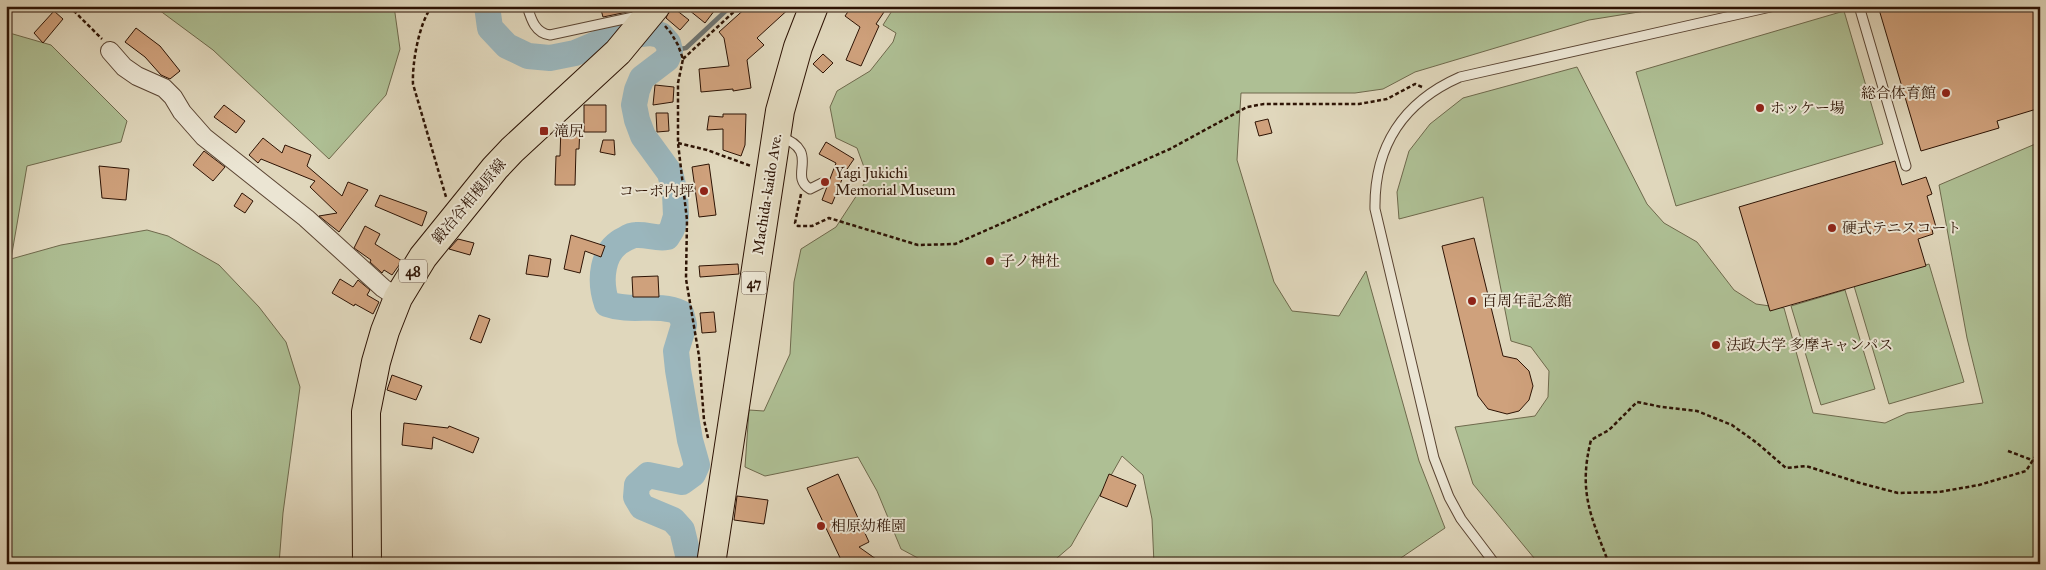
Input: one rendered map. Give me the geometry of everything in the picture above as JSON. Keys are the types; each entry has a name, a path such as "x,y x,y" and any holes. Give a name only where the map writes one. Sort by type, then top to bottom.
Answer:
{"main road":[{"name":"Machida-kaido Ave.","path":"711,564 776,135 784,92 798,47 814,6"},
{"name":"鍛冶谷相模原線","path":"367,564 366,412 376,362 385,331 398,298 423,257 512,150 618,52 649,15"}],"street":[{"path":"110,51 130,71 164,88 204,137 306,218 384,288 398,298"}],"lane":[{"path":"527,6 535,27 550,35 649,15"},
{"path":"1496,564 1457,512 1449,498 1434,458 1375,209 1376,177 1391,137 1409,111 1433,91 1460,77 1775,6"},
{"path":"1859,6 1906,166"},
{"path":"776,135 793,141 799,149 803,158 801,178 803,183 810,189 822,183"}],"path":[{"path":"69,6 101,38 110,51"},
{"path":"432,6 422,30 412,66 413,84 454,218"},
{"path":"683,59 740,6"},
{"path":"678,45 683,59 678,83 678,143 688,220 686,279 699,356 704,420 709,442"},
{"path":"803,183 795,223 798,226 812,226 829,218 918,245 955,244 1170,150 1247,107 1264,104 1359,104 1387,99 1415,84 1433,91"},
{"path":"678,143 707,150 770,173"},
{"path":"1609,564 1589,511 1585,479 1587,456 1591,440 1609,430 1637,402 1697,411 1732,426 1757,443 1786,468 1806,466 1860,483 1898,492 1939,492 1979,485 2026,471 2040,449"},
{"path":"2008,451 2040,463"}],"green space":[{"path":"394,6 400,49 386,95 329,159 213,50 155,7"},
{"path":"895,6 1676,6 1589,20 1415,72 1383,89 1355,93 1241,93 1237,160 1274,282 1292,311 1339,316 1366,271 1419,461 1445,528 1392,564 1154,564 1152,519 1143,475 1122,456 1071,546 1050,564 929,564 901,549 877,491 858,457 765,476 745,467 749,410 764,411 790,354 794,282 801,249 836,227 868,178 857,148 836,138 830,107 837,91 870,71 893,42 896,33 883,25"},
{"name":"ホッケー場","path":"1844,11 1883,144 1676,206 1636,72"},
{"path":"6,32 51,45 127,121 121,142 27,166 11,259 61,245 147,230 168,236 219,265 259,307 286,342 300,387 283,513 279,564 6,564"},
{"path":"1577,67 1647,204 1664,223 1697,242 1734,290 1756,304 1784,308 1813,413 1885,423 1907,413 1983,403 1967,338 1939,185 2040,142 2040,564 1539,564 1473,484 1455,427 1535,416 1548,397 1549,371 1531,347 1511,341 1483,197 1399,219 1397,192 1409,151 1430,124 1463,98"},
{"path":"1929,264 1964,382 1889,404 1854,286"},
{"path":"1845,290 1875,389 1821,405 1791,306"}],"building":[{"path":"600,6 636,6 632,11 603,17"},
{"path":"671,6 689,20 680,30 666,18"},
{"path":"684,6 718,6 705,23"},
{"path":"748,6 792,6 757,38 764,45 747,60 751,88 733,91 733,89 701,92 699,69 729,66 724,38 719,32"},
{"path":"852,6 888,6 876,24 879,26 861,66 846,60 860,27 845,16"},
{"name":"総合体育館","path":"1878,6 1964,6 1965,9 1975,6 2040,6 2040,108 1997,121 1999,128 1921,151"},
{"path":"54,11 63,19 43,43 34,33"},
{"path":"136,28 160,46 180,71 170,79 161,75 145,57 125,42"},
{"path":"823,54 833,63 823,73 813,64"},
{"path":"655,85 674,87 673,102 653,105"},
{"path":"224,105 245,121 236,133 214,117"},
{"path":"584,105 606,105 606,132 584,132"},
{"path":"656,113 668,113 669,131 657,132"},
{"path":"723,114 746,114 745,145 741,156 723,150 723,129 707,130 709,116 723,117"},
{"path":"1268,119 1272,133 1259,136 1255,122"},
{"path":"563,124 580,126 579,149 576,149 575,185 555,185 556,156 560,156 561,126"},
{"path":"263,138 282,153 285,145 311,155 307,166 342,196 348,182 368,190 339,232 319,216 337,213 310,187 315,181 261,159 258,163 249,155"},
{"path":"603,140 614,140 615,155 600,152"},
{"path":"826,142 854,159 845,172 832,204 822,200 836,163 819,154"},
{"path":"204,151 225,167 213,181 193,165"},
{"name":"硬式テニスコート","path":"1895,161 1902,185 1926,177 1932,194 1927,196 1936,227 1932,229 1933,234 1918,239 1926,266 1770,311 1739,207"},
{"name":"コーポ内坪","path":"709,164 716,215 699,217 692,167"},
{"path":"99,166 129,169 126,200 102,198"},
{"path":"242,193 253,201 245,213 234,206"},
{"path":"380,195 427,212 422,226 375,206"},
{"path":"365,226 380,234 375,244 402,261 392,275 384,270 382,273 370,262 371,260 354,248"},
{"path":"571,235 605,246 601,257 585,251 580,273 564,269"},
{"name":"百周年記念館","path":"1474,238 1503,356 1517,359 1529,371 1533,386 1529,400 1519,411 1507,414 1488,409 1478,396 1442,246"},
{"path":"458,239 474,243 470,255 449,249"},
{"path":"529,255 551,259 548,277 526,274"},
{"path":"738,264 739,274 700,277 699,266"},
{"path":"658,276 659,297 633,297 632,277"},
{"path":"340,279 353,287 358,280 370,290 367,295 379,302 373,314 355,304 354,306 332,293"},
{"path":"714,312 716,332 702,333 700,313"},
{"path":"479,315 490,319 481,343 470,339"},
{"path":"392,375 422,386 416,400 387,390"},
{"path":"404,423 448,428 449,426 479,438 473,453 433,437 432,449 402,445"},
{"path":"838,474 869,542 859,547 883,564 843,564 807,488"},
{"path":"1109,474 1136,485 1127,507 1100,496"},
{"path":"737,496 768,500 764,524 734,520"}],"waterway":[{"path":"487,6 490,28 507,46 528,56 550,58 575,53 613,37 650,33 661,35 668,43 670,51 667,59 642,78 634,105 643,136 670,173 675,193 676,216 667,237 635,235 617,244 607,258 604,267 603,286 607,304 626,308 663,308 681,313 684,325 676,351 690,440 697,465 693,474 682,482 648,475 637,485 636,497 642,507 673,520 682,530 689,559 686,564"},
{"path":"670,51 686,48 731,6"}],"place":[{"name":"総合体育館","path":"1946,93"},
{"name":"ホッケー場","path":"1760,108"},
{"name":"滝尻","path":"544,131"},
{"name":"Yagi Jukichi Memorial Museum","path":"825,182"},
{"name":"コーポ内坪","path":"704,191"},
{"name":"硬式テニスコート","path":"1832,228"},
{"name":"子ノ神社","path":"990,261"},
{"name":"百周年記念館","path":"1472,301"},
{"name":"法政大学 多摩キャンパス","path":"1716,345"},
{"name":"相原幼稚園","path":"821,526"}]}
